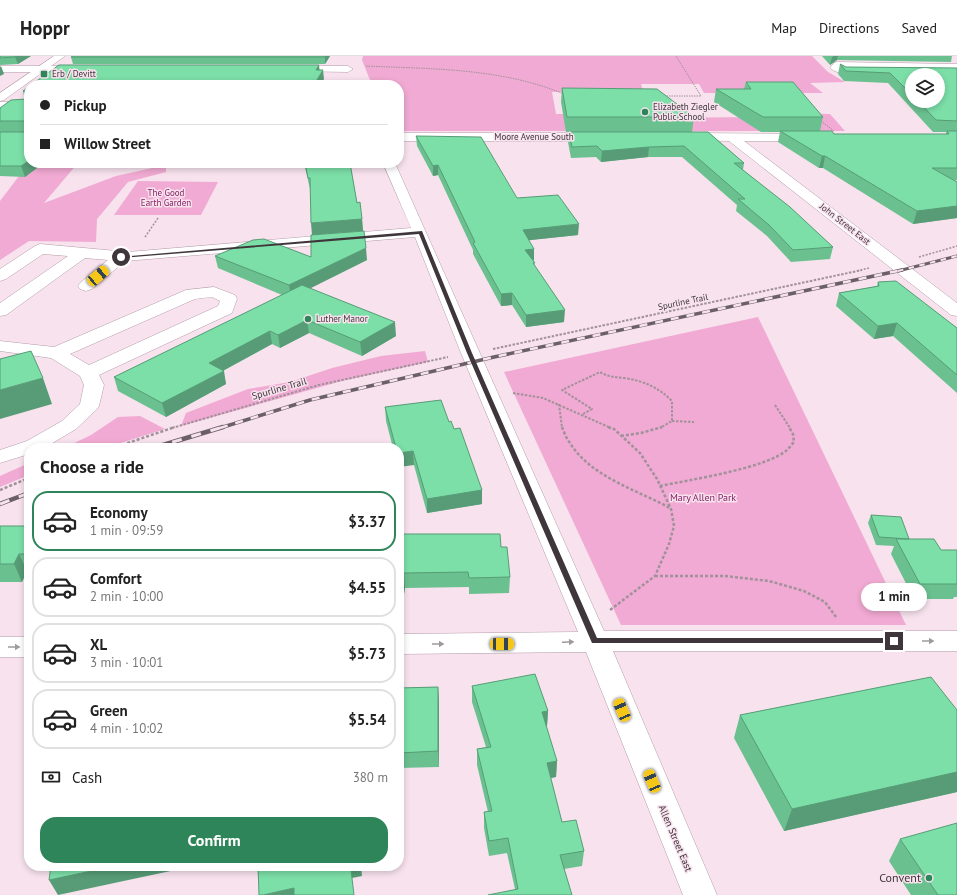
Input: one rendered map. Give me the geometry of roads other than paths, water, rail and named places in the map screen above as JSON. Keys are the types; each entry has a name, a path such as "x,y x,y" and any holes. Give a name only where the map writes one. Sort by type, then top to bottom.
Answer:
{"street":[{"path":"25,80 60,56"},
{"path":"278,69 350,65 353,80"},
{"path":"957,67 838,65 835,68 844,72 957,73"},
{"path":"0,69 92,69"},
{"path":"0,98 24,81"},
{"path":"0,98 24,98"},
{"path":"0,105 24,106"},
{"path":"20,114 24,110"},
{"name":"Moore Avenue South","path":"404,137 614,137"},
{"path":"669,137 821,137"},
{"name":"John Street East","path":"732,137 957,311"},
{"name":"Allen Street East","path":"391,168 595,641 700,895"},
{"path":"0,276 40,249 121,257 420,232"},
{"path":"0,311 82,253"},
{"path":"86,286 121,257"},
{"path":"56,353 192,294 214,292 229,299 226,309 88,373"},
{"path":"0,346 56,353 88,373 94,385 89,406 70,425 38,443"},
{"path":"0,457 24,449"},
{"path":"404,644 546,643 595,641 957,641"},
{"path":"0,647 24,647"}],"railway":[{"path":"902,270 957,256"},
{"path":"220,428 310,400 494,357 902,270"},
{"path":"170,443 223,427"},
{"path":"0,504 24,495"}],"place":[{"name":"Erb / Devitt","path":"44,74"},
{"name":"Elizabeth Ziegler Public School","path":"645,112"},
{"name":"Luther Manor","path":"308,319"},
{"name":"Convent","path":"929,878"}],"park label":[{"name":"The Good Earth Garden","path":"166,198"},
{"name":"Mary Allen Park","path":"703,497"}]}
